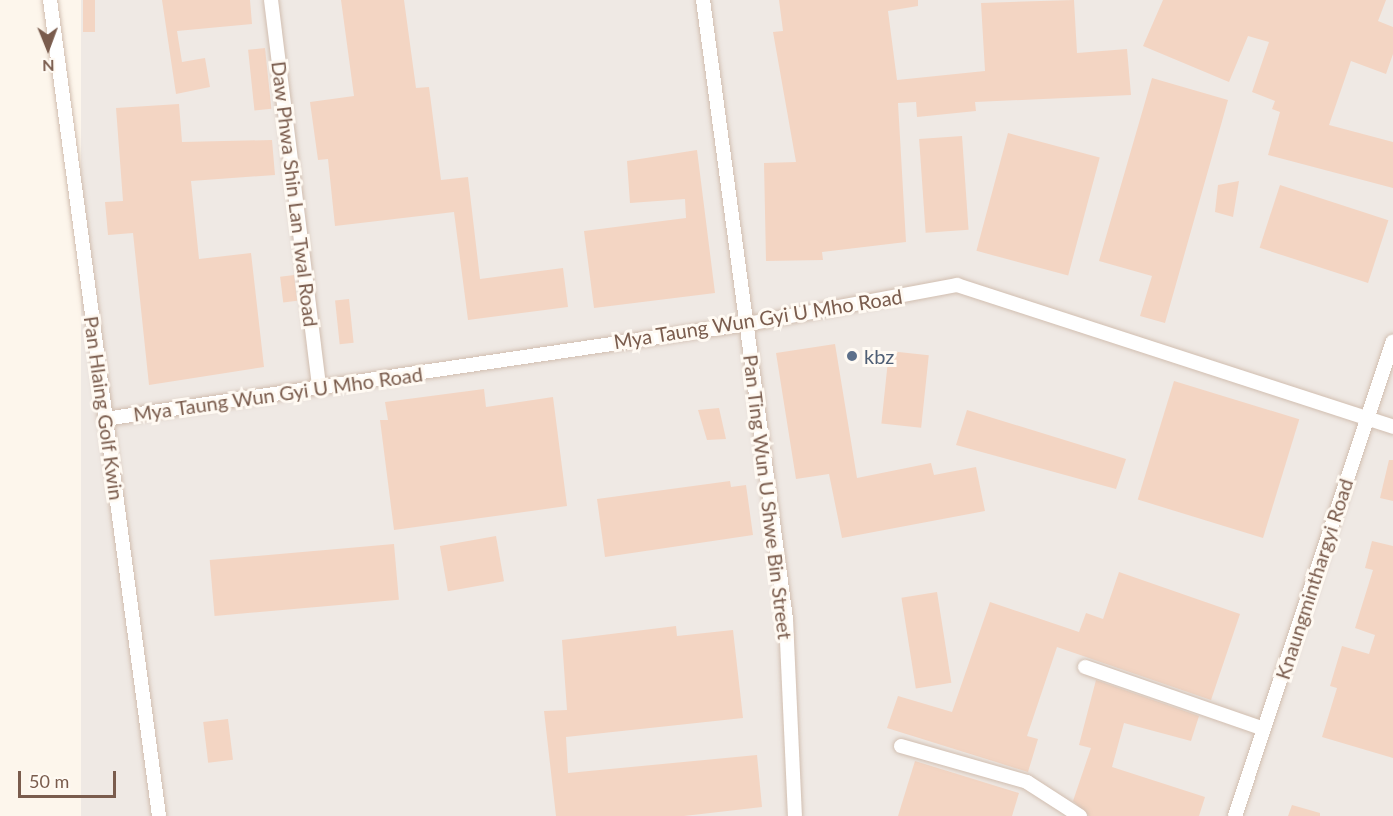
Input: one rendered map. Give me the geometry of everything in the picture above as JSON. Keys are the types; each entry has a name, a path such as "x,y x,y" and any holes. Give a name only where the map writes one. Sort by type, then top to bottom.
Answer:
{"street":[{"name":"Pan Hlaing Golf Kwin","path":"50,0 159,816"},
{"name":"Daw Phwa Shin Lan Twal Road","path":"271,0 319,387"},
{"name":"Pan Ting Wun U Shwe Bin Street","path":"703,0 786,619 795,816"},
{"name":"Mya Taung Wun Gyi U Mho Road","path":"105,419 747,324 957,285 1393,427"},
{"name":"Knaungminthargyi Road","path":"1235,816 1393,342"},
{"path":"1085,667 1264,729"},
{"path":"901,746 1027,782 1080,816"}],"shaded area":[{"path":"81,0 1393,0 1393,816 81,816"}],"building":[{"path":"83,0 95,0 95,32 83,32"},
{"path":"162,0 250,0 252,24 177,31 182,62 205,58 210,87 176,94"},
{"path":"341,0 404,0 416,88 429,87 441,180 468,177 480,279 563,268 568,307 468,320 454,212 335,226 328,159 318,160 310,102 354,96"},
{"path":"779,0 918,0 918,6 888,11 897,80 985,71 981,3 1074,0 1077,53 1127,49 1131,95 975,102 976,111 917,117 916,102 898,103 906,242 822,252 823,260 766,261 764,163 796,162 773,32 783,31"},
{"path":"1163,0 1386,0 1378,21 1393,27 1393,54 1386,74 1351,61 1329,125 1393,142 1393,188 1268,155 1280,112 1272,109 1275,101 1252,92 1269,42 1248,36 1229,82 1143,46"},
{"path":"265,48 271,109 254,110 248,50"},
{"path":"1152,78 1228,100 1165,323 1140,316 1152,276 1099,261"},
{"path":"179,104 182,142 272,140 275,175 191,181 199,259 251,253 264,367 149,385 133,233 108,235 105,202 123,201 116,108"},
{"path":"1008,133 1100,158 1068,275 976,251"},
{"path":"962,136 969,230 926,233 919,139"},
{"path":"697,150 715,293 594,308 584,231 686,218 685,199 630,203 627,161"},
{"path":"1239,181 1233,217 1215,212 1218,185"},
{"path":"1280,185 1388,220 1368,283 1260,248"},
{"path":"294,275 297,301 283,303 280,277"},
{"path":"349,299 354,343 340,344 335,300"},
{"path":"835,344 857,478 931,463 934,475 976,467 985,511 842,538 829,474 796,479 776,353"},
{"path":"889,351 929,355 921,428 881,424"},
{"path":"1174,381 1299,419 1263,538 1138,500"},
{"path":"484,389 486,407 553,397 567,506 394,530 380,420 388,420 385,402"},
{"path":"719,408 726,439 707,440 698,410"},
{"path":"967,410 1126,459 1116,489 956,445"},
{"path":"1389,460 1393,460 1393,501 1380,498"},
{"path":"730,481 731,487 746,485 753,535 605,557 597,499"},
{"path":"496,536 504,581 448,591 440,546"},
{"path":"1372,541 1393,546 1393,758 1322,737 1337,688 1330,686 1342,646 1369,654 1375,635 1355,628 1373,570 1365,568"},
{"path":"394,544 399,600 215,616 210,560"},
{"path":"1119,572 1240,614 1211,700 1057,647 1027,736 1038,739 1028,772 887,728 898,696 952,712 990,602 1079,632 1086,613 1103,619"},
{"path":"937,592 951,683 916,688 901,598"},
{"path":"676,626 677,636 733,630 743,718 566,737 568,773 757,755 762,807 684,816 556,816 544,711 567,710 562,640"},
{"path":"1096,680 1199,716 1191,741 1124,723 1112,767 1205,797 1199,816 1089,816 1073,801 1091,748 1079,745"},
{"path":"228,719 233,760 208,763 203,722"},
{"path":"915,761 1019,793 1012,816 898,816"},
{"path":"1292,805 1320,813 1320,816 1288,816"}],"place":[{"name":"kbz","path":"852,356"}]}
